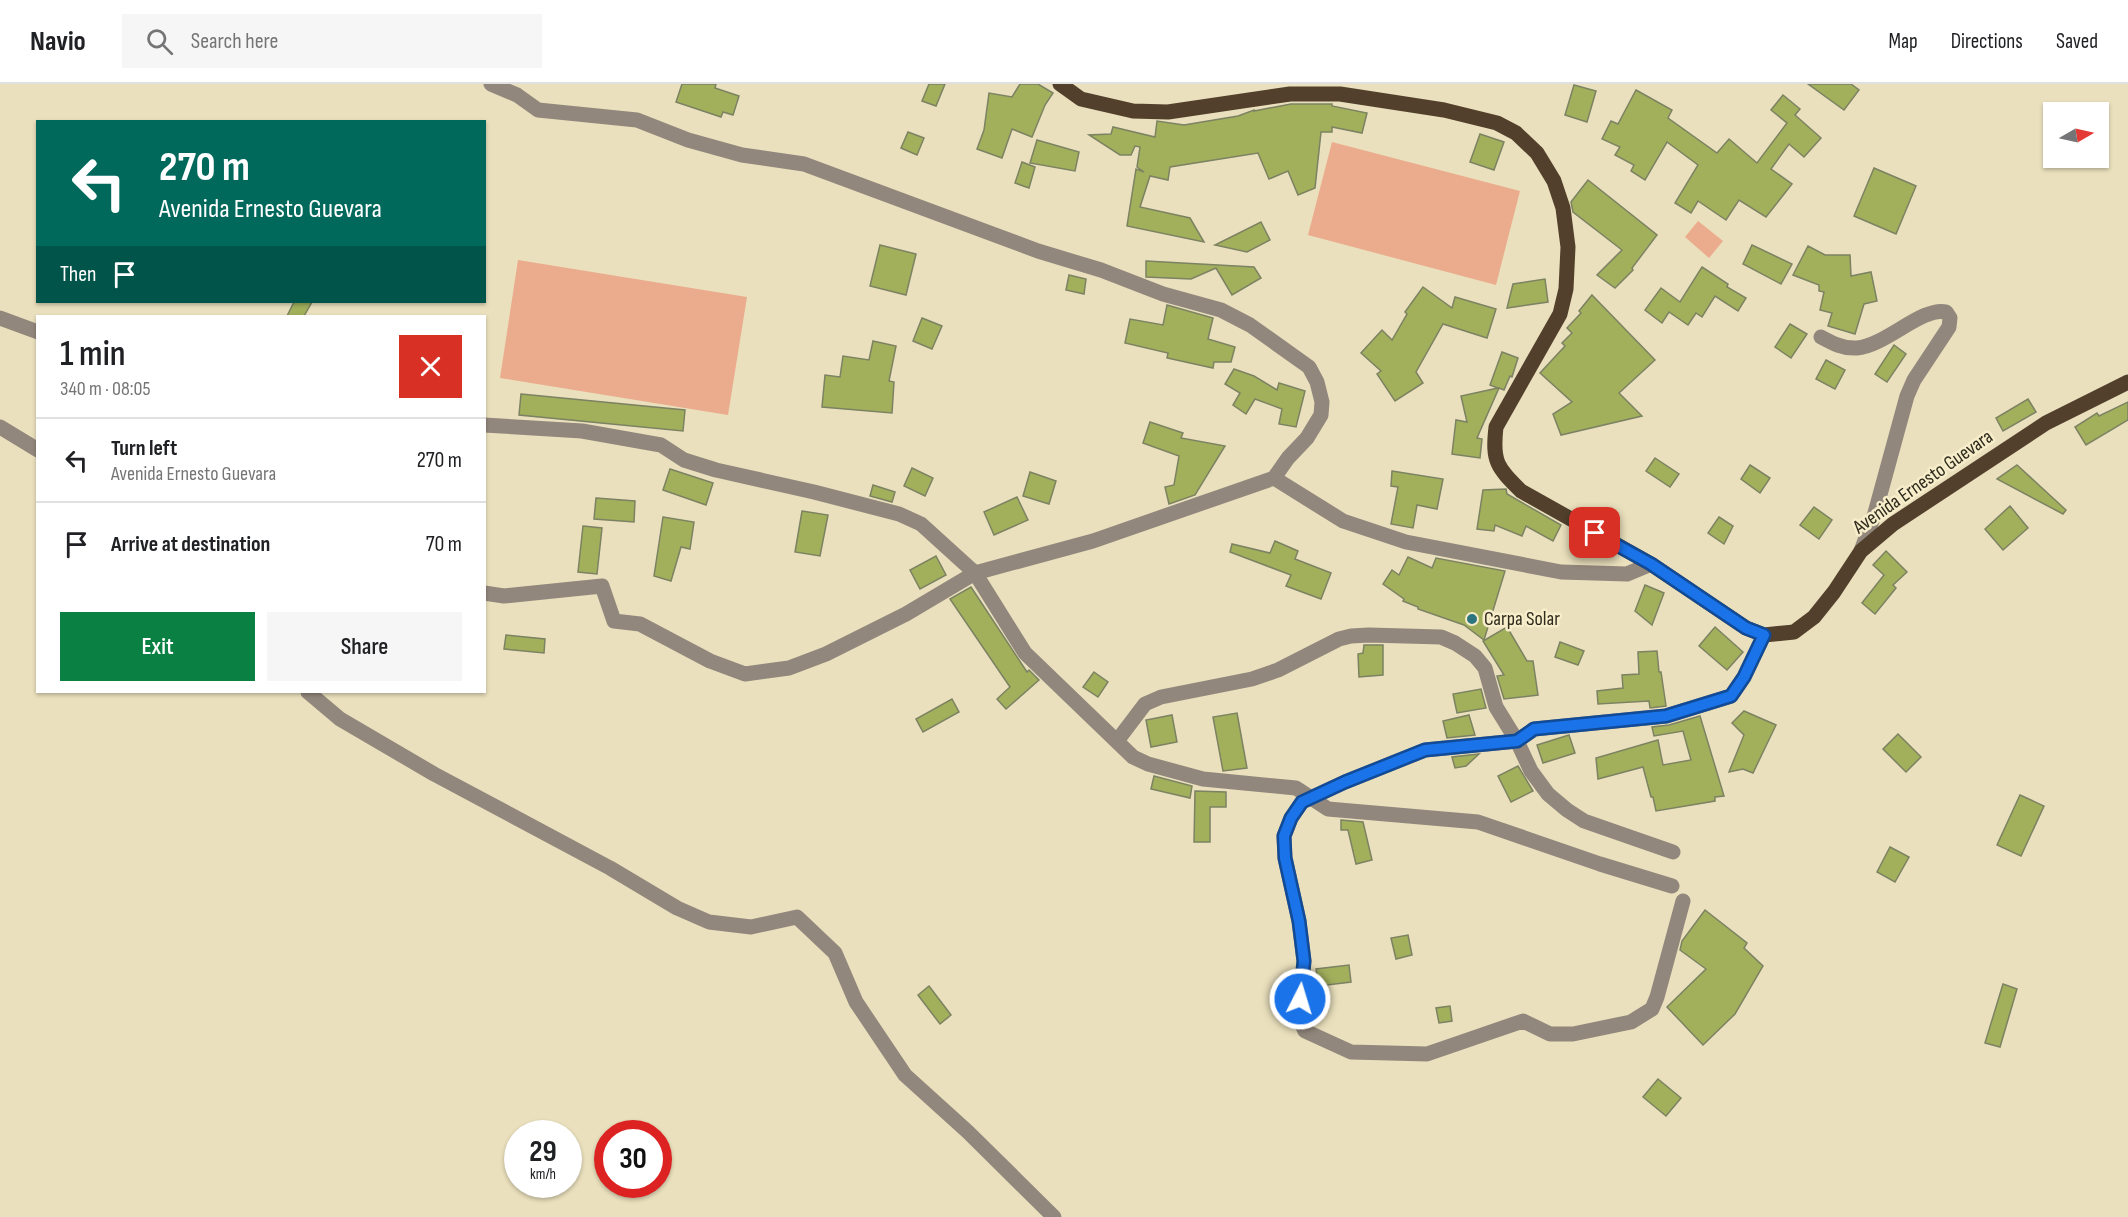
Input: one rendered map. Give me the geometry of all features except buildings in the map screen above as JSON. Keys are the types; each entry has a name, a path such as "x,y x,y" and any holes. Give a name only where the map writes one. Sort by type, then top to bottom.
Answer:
{"main road":[{"path":"1060,84 1081,99 1133,111 1178,111 1290,94 1340,94 1444,110 1497,123 1516,133 1537,153 1554,181 1563,208 1568,258 1566,289 1560,314 1496,427 1494,445 1496,462 1506,477 1521,491 1651,564 1746,628 1764,635"},
{"name":"Avenida Ernesto Guevara","path":"1764,635 1794,632 1814,617 1861,551 1893,524 2046,423 2128,382"}],"street":[{"path":"486,593 504,596 602,586 614,621 640,624 710,661 745,674 789,668 826,654 906,614 975,573 1093,541 1274,478 1288,458 1307,438 1321,415 1322,402 1317,382 1309,367 1250,325 1221,310 1163,294 1101,270 986,233 804,164 742,155 688,140 637,120 538,110 517,95 491,84"},
{"path":"1821,337 1839,346 1856,348 1883,340 1935,311 1947,312 1950,318 1949,327 1914,380 1907,396 1875,513 1861,551"},
{"path":"0,318 36,331"},
{"path":"486,425 582,431 661,445 684,460 716,470 899,514 921,524 975,573 1025,653 1133,757 1148,764 1203,779 1296,788 1328,809 1478,822 1672,886"},
{"path":"0,427 36,449"},
{"path":"1274,478 1343,521 1406,543 1561,572 1627,574 1651,564"},
{"path":"1117,741 1146,704 1161,697 1252,679 1278,670 1339,639 1369,635 1441,638 1455,642 1475,656 1485,668 1496,707 1517,741 1531,771 1548,794 1584,821 1673,852"},
{"path":"1683,901 1652,1009 1631,1022 1573,1034 1550,1034 1523,1022 1427,1054 1351,1052 1305,1031 1299,1018 1304,961 1299,921 1285,858 1284,836 1291,818 1302,802 1425,750 1517,741 1534,729 1666,716 1731,696 1744,677 1764,635"},
{"path":"309,693 350,725 434,774 610,868 677,908 709,922 751,927 797,917 835,953 856,1002 905,1075 968,1132 1054,1217"}],"shaded area":[{"path":"1332,142 1520,191 1496,285 1308,235"},
{"path":"1698,221 1723,241 1709,258 1685,237"},
{"path":"518,260 747,297 728,415 500,378"}],"place":[{"name":"Carpa Solar","path":"1472,619"}],"route":[{"path":"1300,999 1304,961 1299,921 1285,858 1284,836 1291,818 1302,802 1425,750 1517,741 1534,729 1666,716 1731,696 1744,677 1764,635 1746,628 1651,564 1595,533"}]}
